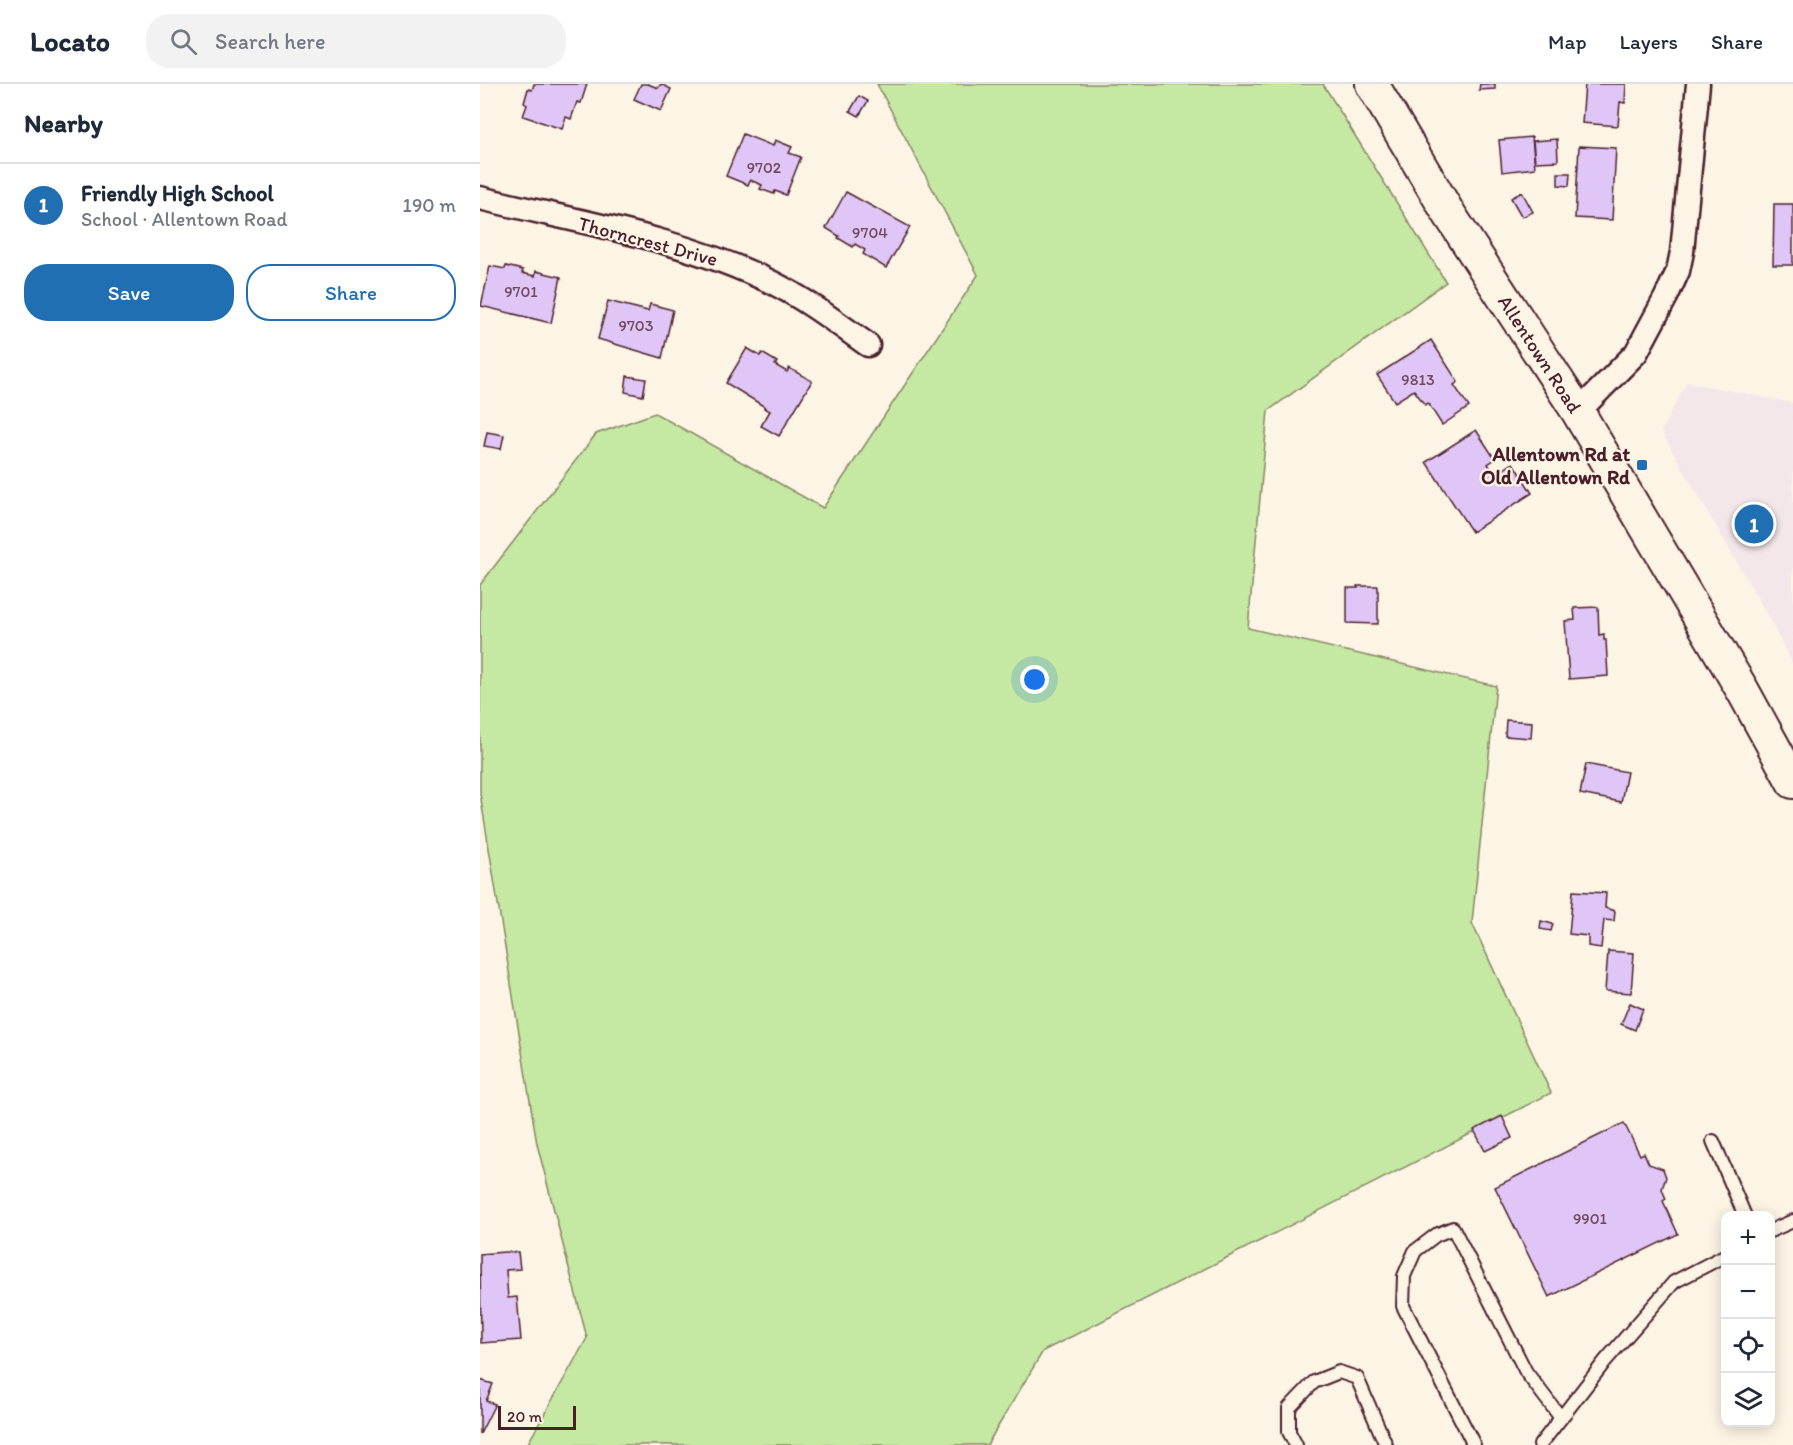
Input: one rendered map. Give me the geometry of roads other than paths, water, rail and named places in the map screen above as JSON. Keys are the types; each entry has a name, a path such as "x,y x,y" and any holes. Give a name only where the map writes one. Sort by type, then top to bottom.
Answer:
{"main road":[{"name":"Allentown Road","path":"1372,84 1446,209 1578,412 1743,691 1793,782"}],"street":[{"path":"1578,412 1636,353 1678,271 1682,252 1698,84"},
{"name":"Thorncrest Drive","path":"480,198 680,246 728,262 775,284 822,312 868,345"}],"lane":[{"path":"1713,1141 1743,1211"},
{"path":"1775,1229 1793,1221"},
{"path":"1474,1445 1403,1306 1404,1276 1415,1251 1436,1235 1453,1228 1526,1372 1561,1418"},
{"path":"1540,1445 1606,1360 1674,1282 1721,1257"},
{"path":"1296,1445 1289,1432 1289,1408 1314,1382 1339,1372 1357,1378 1386,1445"}],"place":[{"name":"Allentown Rd at Old Allentown Rd","path":"1642,465"},
{"name":"Friendly High School","path":"1754,524"}]}
